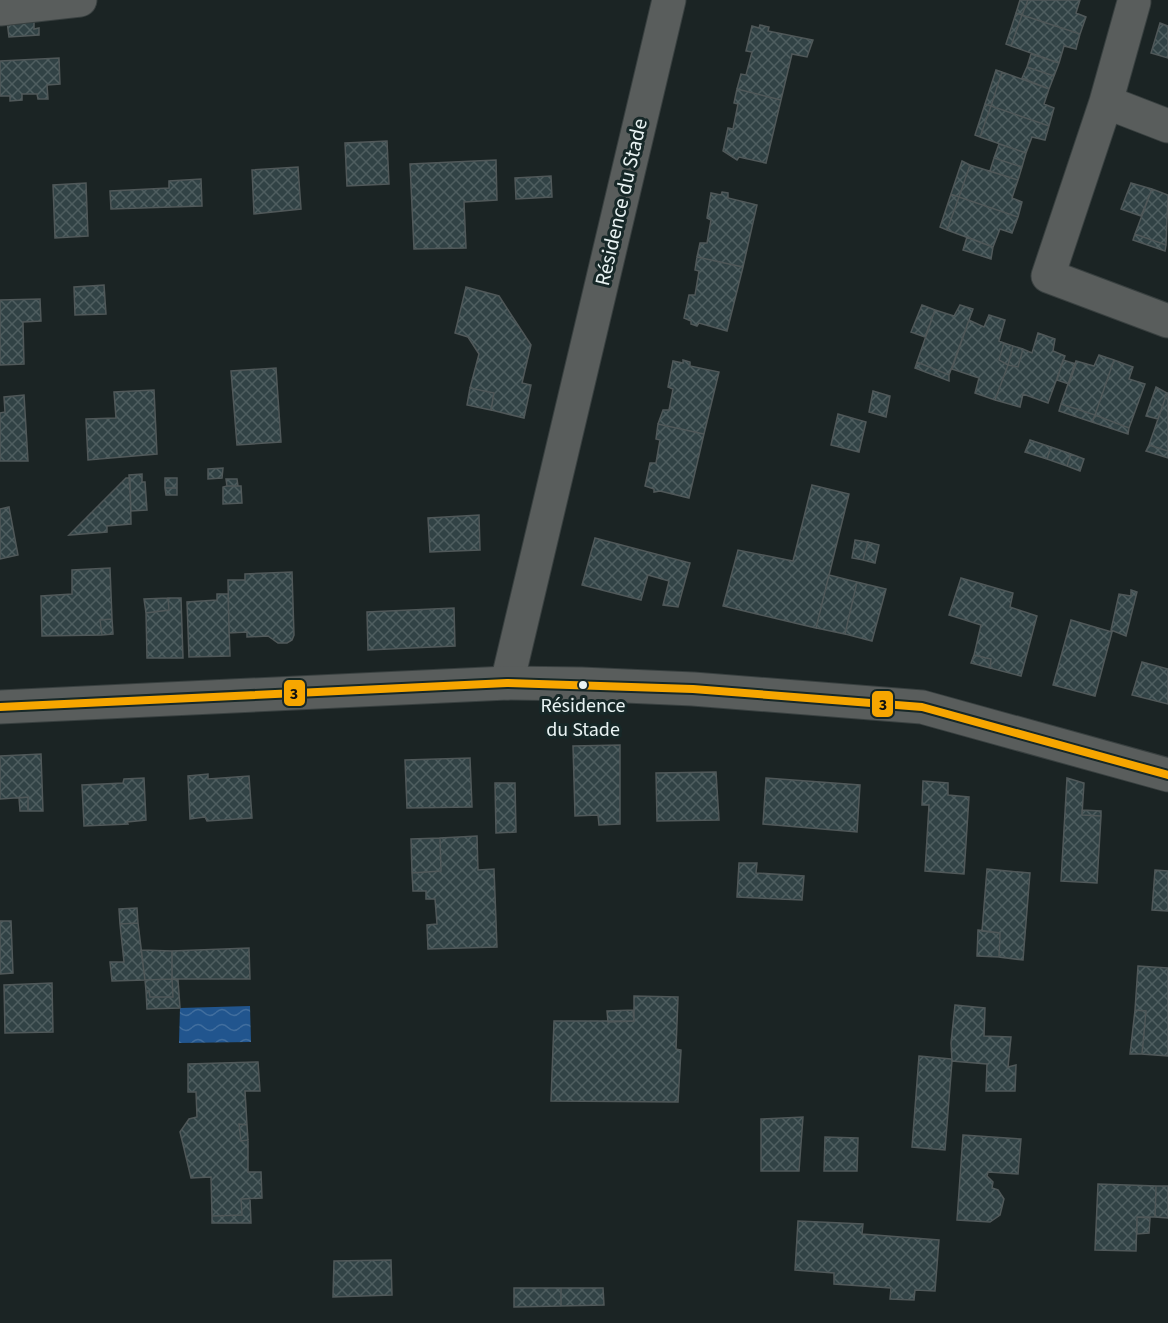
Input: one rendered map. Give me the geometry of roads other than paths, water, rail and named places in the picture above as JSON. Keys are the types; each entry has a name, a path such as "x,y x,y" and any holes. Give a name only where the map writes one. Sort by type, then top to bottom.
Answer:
{"street":[{"path":"0,9 80,0"},
{"name":"Résidence du Stade","path":"507,683 669,0"},
{"path":"1134,2 1106,102 1048,276 1168,321"},
{"path":"1106,102 1168,126"},
{"path":"0,707 507,683 693,689 922,707 1168,775"}],"water":[{"path":"250,1006 251,1042 179,1043 180,1008"}],"place":[{"name":"Résidence du Stade","path":"583,685"}]}
